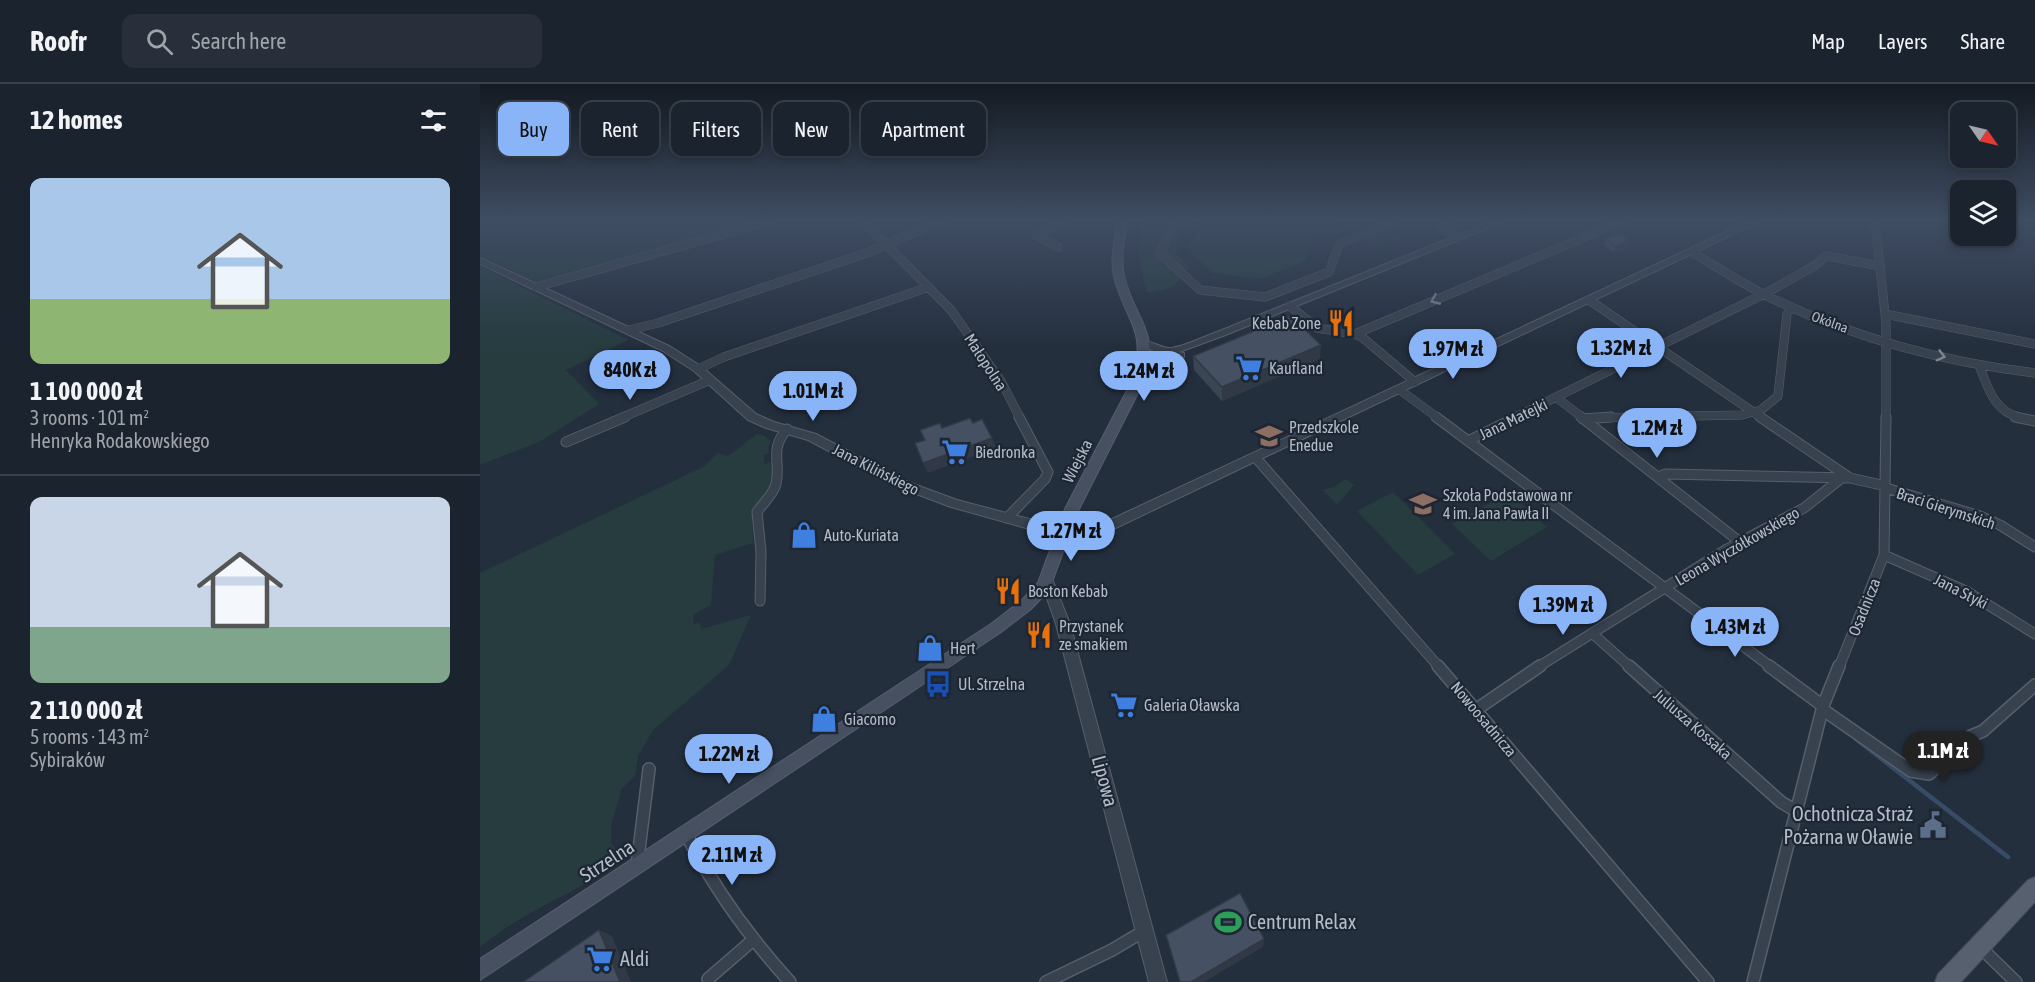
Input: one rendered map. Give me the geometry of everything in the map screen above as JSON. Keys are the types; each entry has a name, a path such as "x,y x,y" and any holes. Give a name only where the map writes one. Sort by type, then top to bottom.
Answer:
{"main road":[{"name":"Wiejska","path":"1047,581 1072,509 1138,381 1144,362 1145,343 1119,274 1118,262"},
{"name":"Strzelna","path":"480,970 996,628 1037,595 1047,581"},
{"path":"1946,982 2035,887"}],"street":[{"name":"Jana Kilińskiego","path":"482,262 667,349 698,369 752,417 812,437 886,477 926,494 1007,518 1082,534 1100,531 1671,262"},
{"path":"536,287 627,262"},
{"path":"634,332 840,262"},
{"name":"Małopolna","path":"903,262 951,310 1000,381 1048,472 1045,479 1007,518"},
{"path":"1169,262 1200,290 1265,297 1329,272 1333,262"},
{"path":"1144,362 1401,262"},
{"path":"1355,334 1526,262"},
{"name":"Okólna","path":"1709,262 1763,294 1791,307 1884,341 1979,365 2035,373"},
{"name":"Jana Matejki","path":"1468,441 1763,294 1819,262"},
{"name":"Jana Matejki","path":"1858,262 1881,266"},
{"name":"Osadnicza","path":"1753,982 1822,708 1884,555 1885,314 1880,262"},
{"path":"698,369 724,357 929,287"},
{"path":"1589,300 1757,412 1847,477"},
{"path":"1290,306 1317,328 1355,334 1370,342 1415,382"},
{"path":"1582,419 1742,415 1757,412 1778,396 1787,314 1791,307"},
{"path":"1885,314 2035,344"},
{"path":"1138,381 1220,334"},
{"path":"1145,343 1161,351 1172,351"},
{"path":"1144,362 1152,365 1166,363"},
{"path":"1979,365 2002,411 2035,421"},
{"path":"566,442 710,380"},
{"path":"1400,390 1822,708 1911,771 1929,774 1971,736 1983,731 2035,685"},
{"path":"1557,398 1740,542"},
{"path":"760,601 761,552 757,512 776,485 774,453 778,439 787,429"},
{"name":"Nowoosadnicza","path":"1256,458 1477,710 1560,812 1708,982"},
{"path":"1658,477 1665,474 1847,477"},
{"path":"1814,477 1825,482 1830,491"},
{"name":"Braci Gierymskich","path":"1847,477 1980,516 2000,525 2035,547"},
{"name":"Leona Wyczółkowskiego","path":"1477,710 1665,588 1830,491 1847,477"},
{"name":"Jana Styki","path":"1884,555 1966,591 2035,634"},
{"name":"Lipowa","path":"1047,581 1064,628 1158,982"},
{"name":"Juliusza Kossaka","path":"1593,634 1781,802 1796,811"},
{"path":"637,866 649,769"},
{"path":"686,834 706,873 756,944 790,982"},
{"path":"1046,982 1112,950 1144,931"},
{"path":"708,979 756,944"},
{"path":"1980,947 2016,982"}],"green space":[{"path":"494,262 610,262 536,282"},
{"path":"1140,262 1185,262 1190,267 1172,287 1147,293"},
{"path":"1201,262 1304,262 1260,279 1212,273"},
{"path":"480,266 628,340 566,370 599,404 539,442 480,465"},
{"path":"757,434 765,436 771,442 768,447 769,453 764,455 764,464 771,462 772,481 752,514 753,543 715,555 711,605 694,614 693,624 700,623 701,629 751,615 729,665 653,730 638,756 635,776 622,788 611,826 611,842 619,854 612,863 592,879 520,919 480,947 480,573 703,467 718,453 728,456"},
{"path":"1345,479 1354,485 1337,505 1323,490 1334,487"},
{"path":"1393,492 1455,554 1418,575 1357,511"},
{"path":"1508,493 1547,527 1491,561 1452,524"}],"building":[{"path":"1291,316 1321,345 1222,387 1193,356"},
{"path":"970,418 973,423 982,419 992,438 923,463 915,443 925,440 920,430 940,423 942,428"},
{"name":"Centrum Relax","path":"1240,893 1264,939 1191,982 1180,982 1166,935"},
{"path":"599,930 620,982 523,982"}],"waterway":[{"path":"1856,739 2008,857"}],"place":[{"name":"Kebab Zone","path":"1341,323"},
{"name":"Kaufland","path":"1249,368"},
{"name":"Przedszkole Enedue","path":"1269,436"},
{"name":"Biedronka","path":"955,452"},
{"name":"Szkoła Podstawowa nr 4 im. Jana Pawła II","path":"1423,504"},
{"name":"Auto-Kuriata","path":"804,535"},
{"name":"Boston Kebab","path":"1008,591"},
{"name":"Przystanek ze smakiem","path":"1039,635"},
{"name":"Hert","path":"930,648"},
{"name":"Ul. Strzelna","path":"938,684"},
{"name":"Galeria Oławska","path":"1124,705"},
{"name":"Giacomo","path":"824,719"},
{"name":"Ochotnicza Straż Pożarna w Oławie","path":"1933,825"},
{"name":"Centrum Relax","path":"1228,922"},
{"name":"Aldi","path":"600,959"}]}
